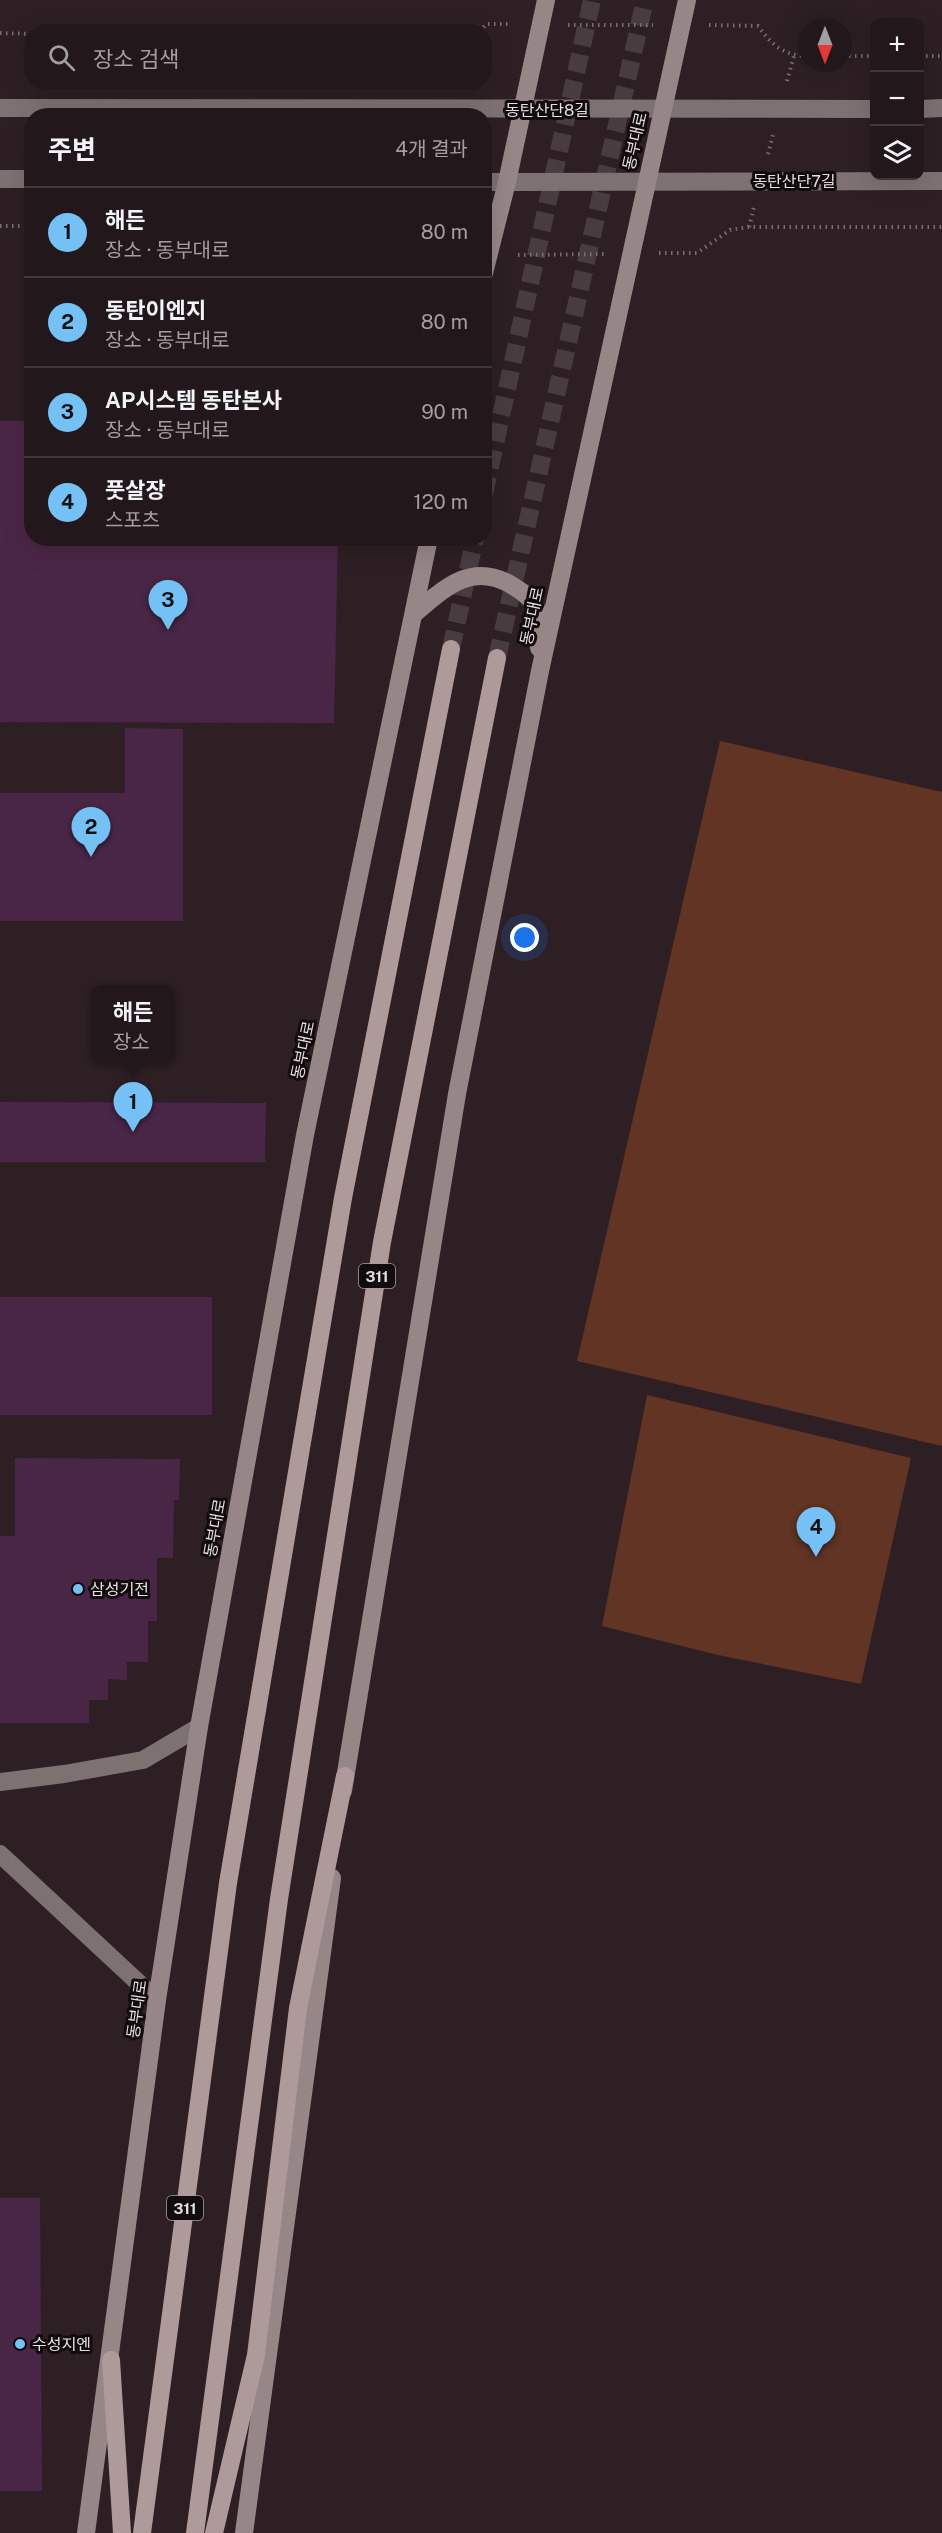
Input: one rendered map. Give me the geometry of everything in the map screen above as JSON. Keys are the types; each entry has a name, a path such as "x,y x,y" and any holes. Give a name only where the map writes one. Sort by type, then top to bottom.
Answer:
{"highway":[{"name":"311","path":"142,2533 228,1883 343,1198 451,649"},
{"name":"311","path":"195,2533 279,1899 380,1254 497,658"},
{"path":"214,2533 256,2355 298,2008 345,1776"},
{"path":"111,2360 122,2533"}],"main road":[{"path":"492,244 546,0"},
{"name":"동부대로","path":"244,2533 345,1776 457,1094 540,671 645,183 687,0"},
{"name":"동탄산단8길","path":"0,108 24,108"},
{"path":"924,109 942,108"},
{"path":"662,110 870,109"},
{"name":"동탄산단8길","path":"492,110 662,110"},
{"path":"0,179 24,179"},
{"name":"동탄산단7길","path":"645,183 942,181"},
{"path":"492,182 645,183"},
{"name":"동부대로","path":"86,2533 111,2360 157,2000 199,1727 305,1135 428,546"},
{"path":"415,613 453,582 477,575 499,578 521,590 537,608 540,671"},
{"path":"0,1782 64,1774 143,1760 199,1727"},
{"path":"0,1854 157,2000"}],"path":[{"path":"492,24 758,26 768,40 794,56 798,56"},
{"path":"0,33 24,34"},
{"path":"749,227 794,56"},
{"path":"852,56 870,56"},
{"path":"924,56 942,56"},
{"path":"0,226 24,226"},
{"path":"492,264 631,253 697,253 730,230 749,227 942,227"}],"shaded area":[{"path":"720,741 942,792 942,1446 577,1361"},
{"path":"647,1395 911,1458 861,1684 718,1655 602,1626"}],"building":[{"path":"0,421 24,421 24,546 338,546 334,723 0,722"},
{"path":"125,728 183,729 183,921 0,921 0,793 125,793"},
{"path":"0,1102 266,1103 265,1162 0,1162"},
{"path":"0,1297 212,1297 212,1415 0,1415"},
{"name":"삼성기전","path":"15,1458 180,1459 179,1500 174,1500 173,1558 157,1558 157,1621 148,1621 148,1662 127,1662 127,1680 108,1679 108,1700 89,1700 89,1723 0,1723 0,1536 15,1536"},
{"name":"수성지엔","path":"0,2198 40,2198 42,2491 0,2491"}],"tunnel":[{"path":"492,457 592,0"},
{"path":"497,658 645,0"},
{"path":"451,649 473,546"}],"place":[{"name":"AP시스템 동탄본사","path":"168,630"},
{"name":"동탄이엔지","path":"91,857"},
{"name":"해든","path":"133,1132"},
{"name":"풋살장","path":"816,1557"},
{"name":"삼성기전","path":"78,1589"},
{"name":"수성지엔","path":"20,2344"}]}
